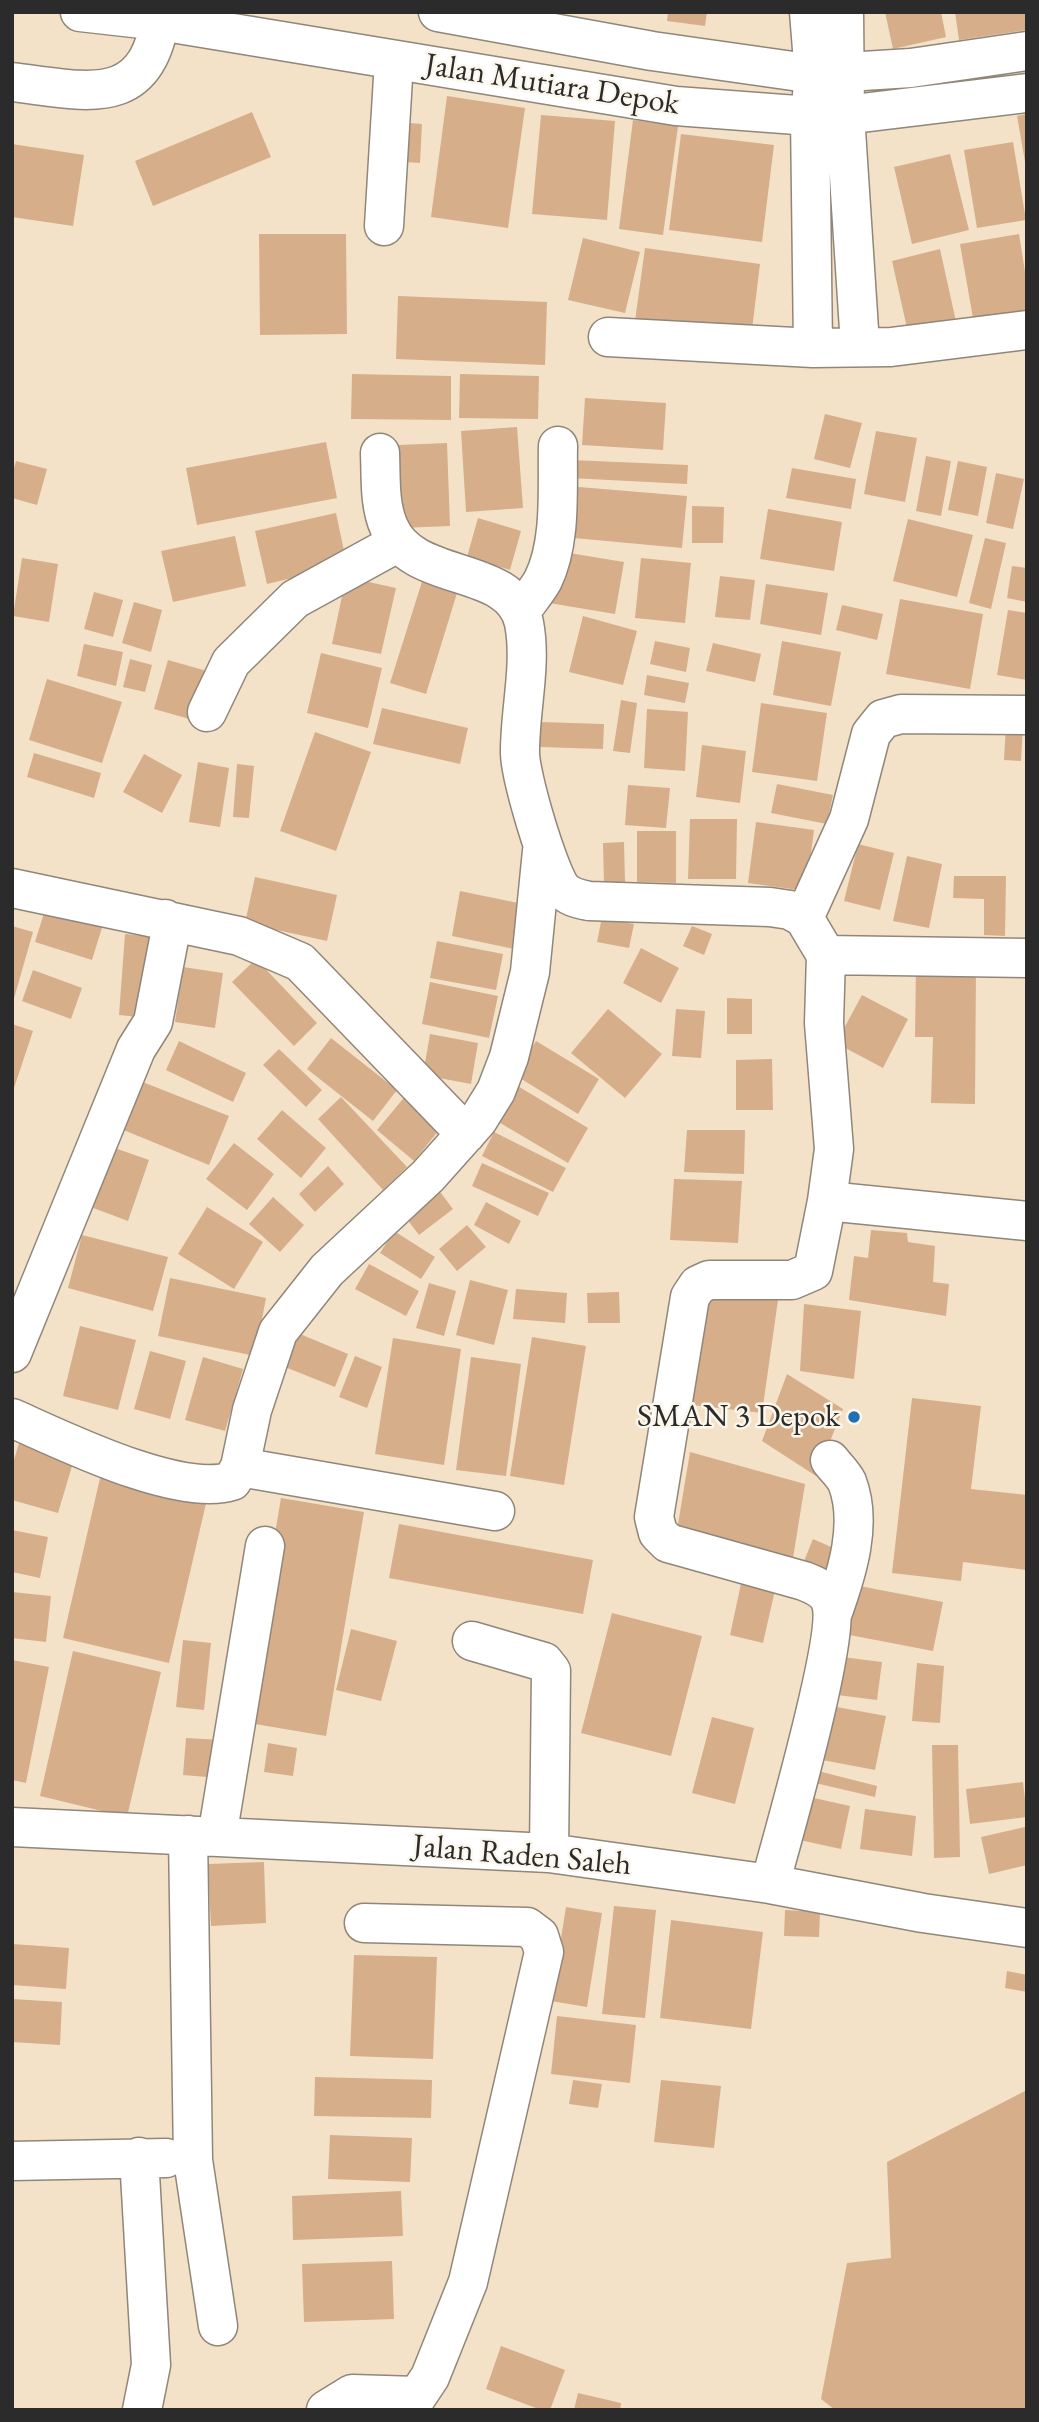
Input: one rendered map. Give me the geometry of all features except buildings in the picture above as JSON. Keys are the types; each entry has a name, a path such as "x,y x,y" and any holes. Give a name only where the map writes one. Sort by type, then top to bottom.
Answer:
{"street":[{"name":"Jalan Mutiara Depok","path":"80,12 160,17 394,61 676,106 828,116 1027,93"},
{"name":"Jalan Mutiara Depok","path":"438,12 476,16 665,54 830,73 911,68 1027,51"},
{"path":"809,12 830,73"},
{"path":"813,348 830,73 844,12"},
{"path":"12,82 93,91 112,89 131,80 143,68 152,52 160,17"},
{"path":"384,226 394,61"},
{"path":"828,116 860,345"},
{"path":"608,337 813,348 860,345 918,346 1027,330"},
{"path":"521,611 541,583 549,562 557,499 558,446"},
{"path":"380,453 382,497 388,525 397,543 414,557 508,593 521,611 526,647 519,754 543,842 561,888 575,898 790,910 804,918 826,955 824,1023 834,1149 813,1271 792,1280 709,1280 698,1285 690,1297 654,1517 658,1533 668,1543 804,1581 822,1589 830,1599 832,1612"},
{"path":"207,712 231,662 295,599 397,543"},
{"path":"804,918 849,819 871,734 883,719 901,714 1027,715"},
{"path":"12,1418 70,1445 191,1483 217,1485 232,1480 240,1467 252,1410 278,1332 327,1270 428,1176 466,1133 496,1091 509,1057 530,972 543,842"},
{"path":"12,888 240,936 300,962 466,1133"},
{"path":"12,1353 136,1049 153,1022 171,929 165,919"},
{"path":"826,955 921,954 1027,958"},
{"path":"827,1201 1027,1222"},
{"path":"770,1884 825,1670 832,1612 843,1585 853,1535 852,1502 846,1480 830,1460"},
{"path":"240,1467 495,1511"},
{"path":"218,2326 192,2160 202,1836 265,1546"},
{"path":"472,1641 544,1662 551,1671 549,1853"},
{"name":"Jalan Raden Saleh","path":"12,1826 549,1853 770,1884 936,1916 1027,1928"},
{"path":"346,2404 413,2403 430,2376 468,2282 544,1952 539,1936 527,1927 364,1923"},
{"path":"12,2161 139,2157 192,2160"},
{"path":"139,2157 151,2365 142,2410"}],"place":[{"name":"SMAN 3 Depok","path":"854,1417"}]}
